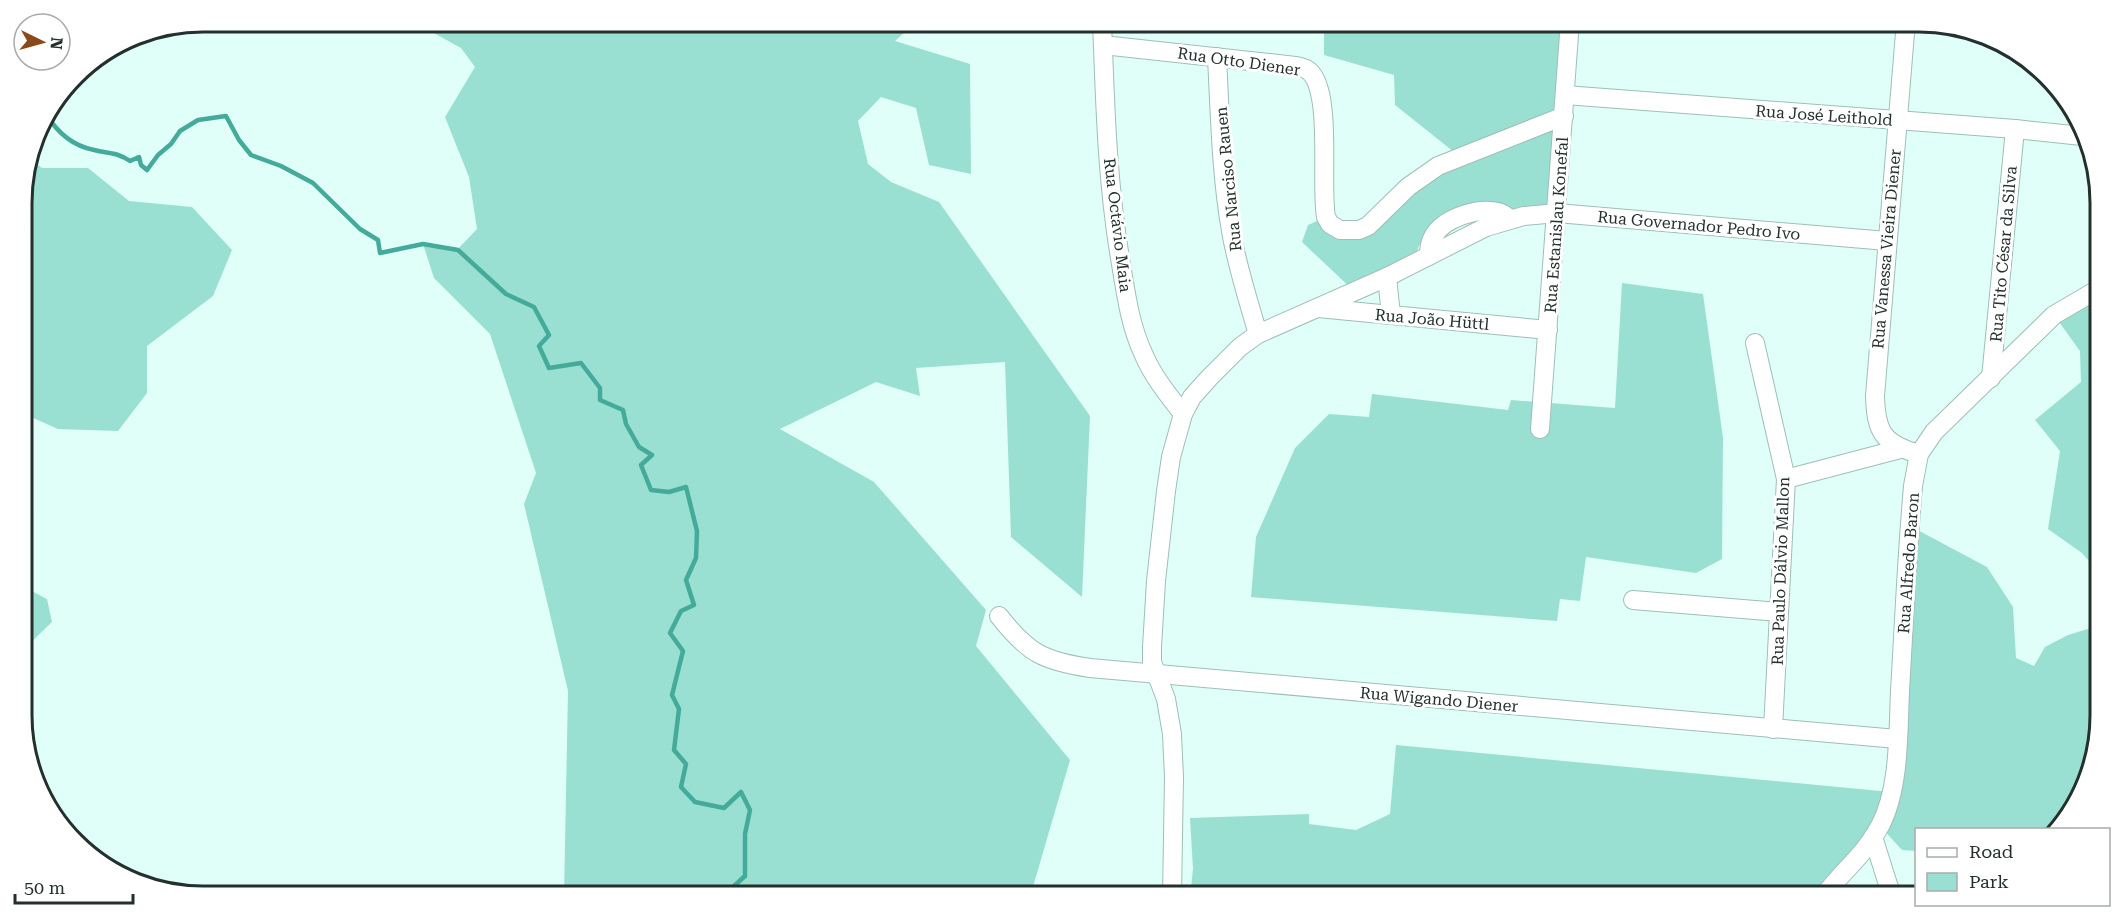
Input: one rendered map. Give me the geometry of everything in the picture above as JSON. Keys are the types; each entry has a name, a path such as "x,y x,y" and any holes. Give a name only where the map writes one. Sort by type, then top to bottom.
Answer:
{"street":[{"name":"Rua Octávio Maia","path":"1102,32 1112,198 1128,304 1142,352 1152,371 1183,414"},
{"name":"Rua Estanislau Konefal","path":"1540,429 1569,32"},
{"name":"Rua Vanessa Vieira Diener","path":"1900,449 1889,442 1882,432 1875,412 1875,376 1905,32"},
{"name":"Rua Otto Diener","path":"1103,45 1287,64 1309,71 1320,91 1326,217 1330,224 1340,230 1349,231 1368,226 1408,187 1438,166 1564,116"},
{"name":"Rua Narciso Rauen","path":"1217,57 1224,173 1231,231 1244,289 1258,334"},
{"name":"Rua José Leithold","path":"1565,95 2076,135"},
{"name":"Rua Tito César da Silva","path":"1991,378 2015,129"},
{"name":"Rua Governador Pedro Ivo","path":"1172,886 1174,786 1172,734 1166,699 1152,662 1156,581 1171,457 1183,414 1192,397 1240,347 1258,334 1387,277 1486,227 1511,219 1557,213 1887,241"},
{"path":"1387,277 1391,315"},
{"name":"Rua Alfredo Baron","path":"1831,886 1855,863 1874,837 1892,792 1912,486 1919,454 1934,432 2054,315 2090,294"},
{"name":"Rua João Hüttl","path":"1316,308 1548,330"},
{"name":"Rua Paulo Dálvio Mallon","path":"1755,344 1786,479 1773,729"},
{"path":"1786,479 1900,449 1919,454"},
{"path":"1633,600 1779,612"},
{"name":"Rua Wigando Diener","path":"999,616 1027,647 1052,660 1090,668 1897,739"},
{"path":"1874,837 1889,886"}],"green space":[{"path":"432,32 905,32 895,41 970,64 971,174 929,165 916,108 881,97 858,121 868,164 891,182 939,202 1090,416 1082,597 1011,537 1005,362 916,368 920,396 876,382 780,429 874,482 986,610 976,646 1070,760 1033,886 564,886 568,691 524,504 536,473 490,334 434,278 423,244 457,250 477,229 469,177 445,117 475,67 461,48"},
{"path":"1324,32 1569,32 1557,213 1437,222 1419,246 1412,264 1355,292 1302,242 1308,225 1326,217 1349,231 1459,156 1395,105 1394,75 1324,55"},
{"path":"36,164 42,168 88,168 129,201 192,207 232,250 213,296 147,346 147,393 118,431 58,429 32,417 32,191"},
{"path":"1622,283 1703,294 1723,438 1722,559 1696,573 1586,557 1580,601 1560,599 1557,621 1251,597 1256,537 1295,448 1329,414 1369,417 1372,394 1508,410 1511,400 1615,408"},
{"path":"2090,294 2090,562 2082,553 2048,529 2060,451 2035,420 2081,382 2080,351 2054,315"},
{"path":"1910,526 1987,567 2013,607 2016,658 2034,666 2045,647 2068,635 2090,628 2090,716 2087,749 2068,801 2048,828 1915,828 1915,851 1902,850 1880,826 1832,886 1191,886 1193,869 1190,818 1309,814 1309,824 1356,830 1390,814 1396,745 1891,792"},
{"path":"32,591 47,599 52,622 32,641"}],"waterway":[{"path":"52,122 72,142 130,161 139,157 141,165 147,170 180,131 198,120 226,116 239,140 251,155 281,166 313,183 360,229 378,240 380,253 423,244 458,250 506,294 534,307 549,335 539,346 549,368 581,363 600,388 600,400 623,410 626,424 639,447 652,455 641,465 651,490 669,492 686,487 697,531 696,558 686,580 694,605 681,611 670,633 683,651 672,695 679,709 674,750 686,764 681,787 695,802 724,808 741,792 750,810 745,834 745,876 734,886"}]}
